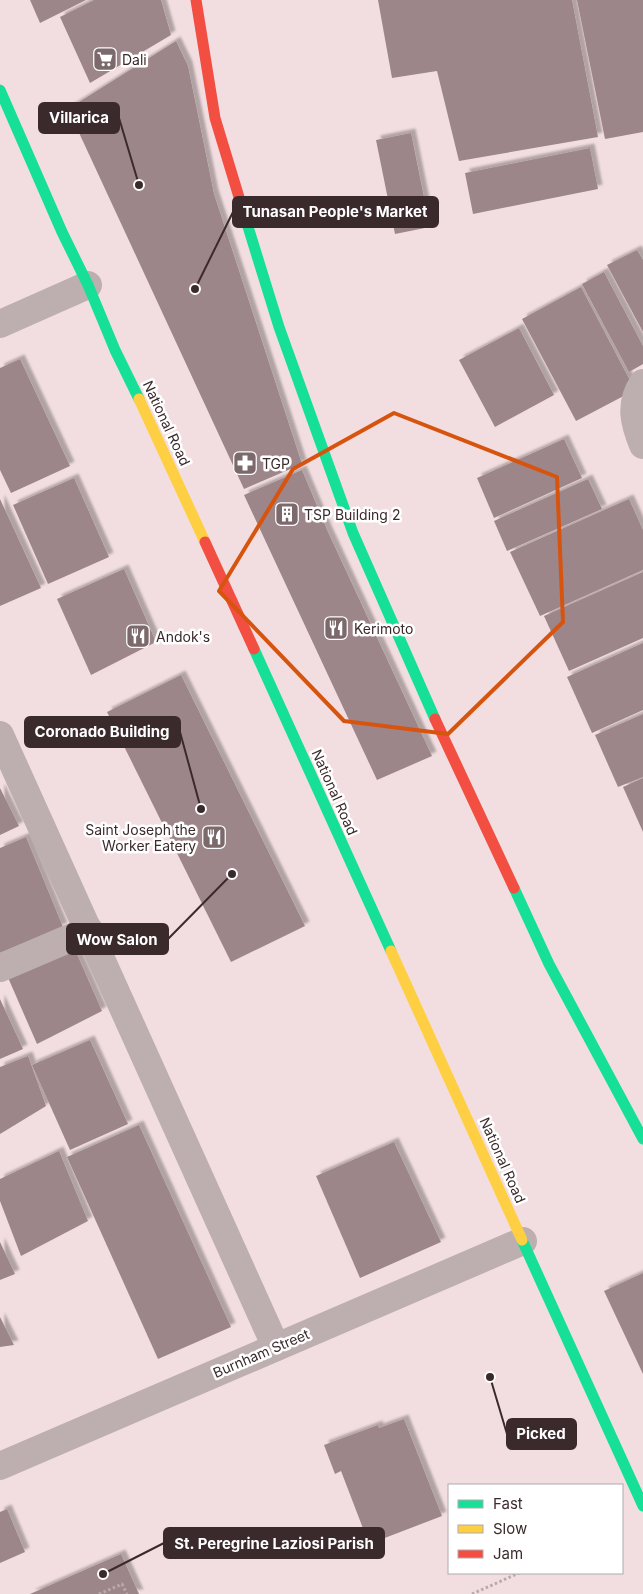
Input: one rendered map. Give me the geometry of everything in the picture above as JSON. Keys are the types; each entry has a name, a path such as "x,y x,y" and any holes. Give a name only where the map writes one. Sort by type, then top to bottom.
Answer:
{"main road":[{"path":"196,0 215,118 279,327 353,533 448,749 549,964 643,1139"},
{"name":"National Road","path":"0,90 62,232 88,285 115,350 166,455 643,1506"}],"street":[{"path":"0,324 88,285"},
{"path":"643,383 634,399 635,418 643,445"},
{"path":"0,735 276,1347"},
{"path":"0,968 89,930"},
{"name":"Burnham Street","path":"0,1466 523,1241"}],"path":[{"path":"472,1594 517,1574"},
{"path":"99,1594 122,1584 127,1594"}],"highlighted area":[{"path":"394,413 557,477 563,622 448,734 344,721 219,591 293,469"}],"building":[{"path":"30,0 86,0 40,23"},
{"name":"Dali","path":"94,0 161,0 171,35 90,83 60,17"},
{"path":"378,0 572,0 598,137 459,161 437,71 392,78"},
{"path":"577,0 643,0 643,132 605,139"},
{"path":"176,41 188,66 214,194 302,464 244,489 68,109"},
{"path":"411,133 430,227 395,234 376,140"},
{"path":"590,148 598,189 473,214 465,173"},
{"path":"637,250 643,260 643,332 607,265"},
{"path":"604,272 643,346 643,364 629,372 582,284"},
{"path":"581,287 635,390 576,421 522,319"},
{"path":"519,328 554,395 495,427 459,360"},
{"path":"20,359 70,466 11,493 0,470 0,368"},
{"path":"564,439 582,478 494,518 477,478"},
{"path":"302,470 328,532 432,756 377,780 244,495"},
{"path":"74,478 109,557 48,584 13,505"},
{"path":"588,479 602,509 507,551 494,521"},
{"path":"0,499 41,588 0,606"},
{"path":"629,499 643,530 643,570 540,616 510,552"},
{"path":"124,569 156,642 91,675 57,599"},
{"path":"643,572 643,638 569,671 544,616"},
{"path":"643,643 643,710 592,733 567,677"},
{"path":"181,675 305,926 231,962 107,712"},
{"path":"643,714 643,777 618,787 595,735"},
{"path":"643,778 643,832 623,787"},
{"path":"0,788 19,826 0,835"},
{"path":"26,837 63,927 0,953 0,848"},
{"path":"73,945 102,1011 37,1044 6,973"},
{"path":"0,999 23,1049 0,1059"},
{"path":"90,1040 128,1124 70,1150 32,1065"},
{"path":"28,1056 46,1106 0,1134 0,1067"},
{"path":"139,1125 231,1327 158,1359 67,1157"},
{"path":"394,1142 441,1242 360,1278 316,1176"},
{"path":"59,1151 88,1221 21,1256 0,1201 0,1179"},
{"path":"0,1242 15,1274 0,1280"},
{"path":"643,1273 643,1374 604,1291"},
{"path":"0,1317 14,1345 0,1347"},
{"path":"404,1419 442,1516 369,1544 341,1471 335,1474 324,1445 378,1425 379,1428"},
{"path":"7,1509 25,1552 0,1563 0,1512"},
{"path":"121,1554 139,1594 30,1594"}],"traffic: fast":[{"path":"0,90 62,232 88,285 115,350 139,399"},
{"path":"245,217 279,327 353,533 435,719"},
{"path":"254,649 391,951"},
{"path":"514,888 549,964 643,1139"},
{"path":"522,1240 643,1506"}],"traffic: slow":[{"path":"139,399 205,542"},
{"path":"391,951 522,1240"}],"traffic: jam":[{"path":"196,0 215,118 245,217"},
{"path":"205,542 254,649"},
{"path":"435,719 514,888"}],"place":[{"name":"Dali","path":"105,59"},
{"name":"Villarica","path":"139,185"},
{"name":"Tunasan People's Market","path":"195,289"},
{"name":"TGP","path":"245,463"},
{"name":"TSP Building 2","path":"287,514"},
{"name":"Kerimoto","path":"336,628"},
{"name":"Andok's","path":"138,636"},
{"name":"Coronado Building","path":"201,809"},
{"name":"Saint Joseph the Worker Eatery","path":"214,837"},
{"name":"Wow Salon","path":"232,874"},
{"name":"Picked","path":"490,1377"},
{"name":"St. Peregrine Laziosi Parish","path":"103,1574"}]}
